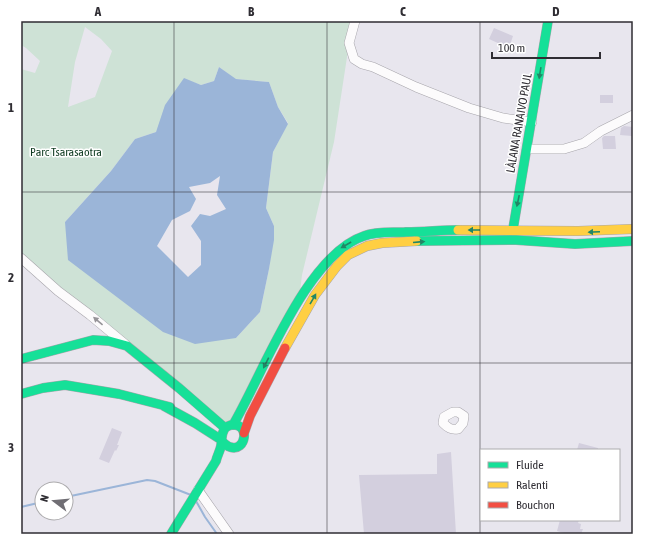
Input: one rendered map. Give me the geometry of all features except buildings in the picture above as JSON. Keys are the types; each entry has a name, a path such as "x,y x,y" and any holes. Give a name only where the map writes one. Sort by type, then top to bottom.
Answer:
{"main road":[{"name":"LÀLANA RANAIVO PAUL","path":"513,229 548,21"},
{"path":"171,534 216,461 222,440 222,434 241,411 287,321 312,280 329,259 342,247 364,236 381,233 513,229 575,232 633,229"},
{"path":"216,461 233,448 237,447 244,440 244,433 250,416 315,295 332,271 348,256 367,246 382,243 441,240 514,240 575,244 633,241"},
{"path":"21,359 93,340 109,341 127,346 193,400 229,426"},
{"path":"21,394 43,388 65,385 89,388 119,394 184,411 229,426 240,427 244,433"},
{"path":"184,411 193,400"},
{"path":"164,406 222,440 226,446 233,448"}],"street":[{"path":"355,21 349,44 354,59 362,64 373,67 416,87 469,108 503,118 532,122"},
{"path":"527,149 564,149 584,143 601,131 633,115"},
{"path":"21,258 58,291 127,346"},
{"path":"198,490 229,534"}],"green space":[{"name":"Parc Tsarasaotra","path":"21,21 355,21 349,44 334,142 302,275 299,299 233,420 225,423 21,258 21,69 35,73 40,61 21,45","holes":["85,27 101,39 112,51 95,97 68,107 75,62","219,67 235,79 269,82 278,107 288,123 273,152 266,208 274,226 269,269 260,312 236,338 65,222 111,171 135,139 156,132 184,79 201,85 214,81"]}],"water":[{"path":"219,67 236,79 269,82 278,107 288,124 273,152 266,208 274,226 274,240 260,312 236,338 195,344 163,332 68,260 65,222 111,171 135,139 156,132 165,105 184,78 201,85 214,81","holes":["220,176 217,195 226,209 210,216 200,214 191,226 201,241 201,265 188,277 157,246 172,220 190,211 196,199 189,187 210,183"]}],"waterway":[{"path":"74,495 147,480 155,481 191,495"},
{"path":"196,501 217,534"},
{"path":"21,507 34,504"}],"traffic: fast":[{"path":"513,229 548,21"},
{"path":"233,425 288,318 323,266 343,247 364,236 374,233 458,230"},
{"path":"417,241 516,240 575,244 633,241"},
{"path":"21,359 93,340 109,341 127,346 225,428"},
{"path":"21,394 43,388 65,385 119,394 170,407"},
{"path":"164,406 195,423 220,439 221,440 222,441 223,443 235,448 240,446 243,442 244,432 242,428 237,425 231,425 225,428 222,434 222,440 221,442 221,446 216,461 171,534"}],"traffic: slow":[{"path":"458,230 578,231 633,229"},
{"path":"285,348 315,295 337,266 348,255 367,246 382,243 417,241"}],"traffic: jam":[{"path":"244,433 250,416 285,348"}]}
